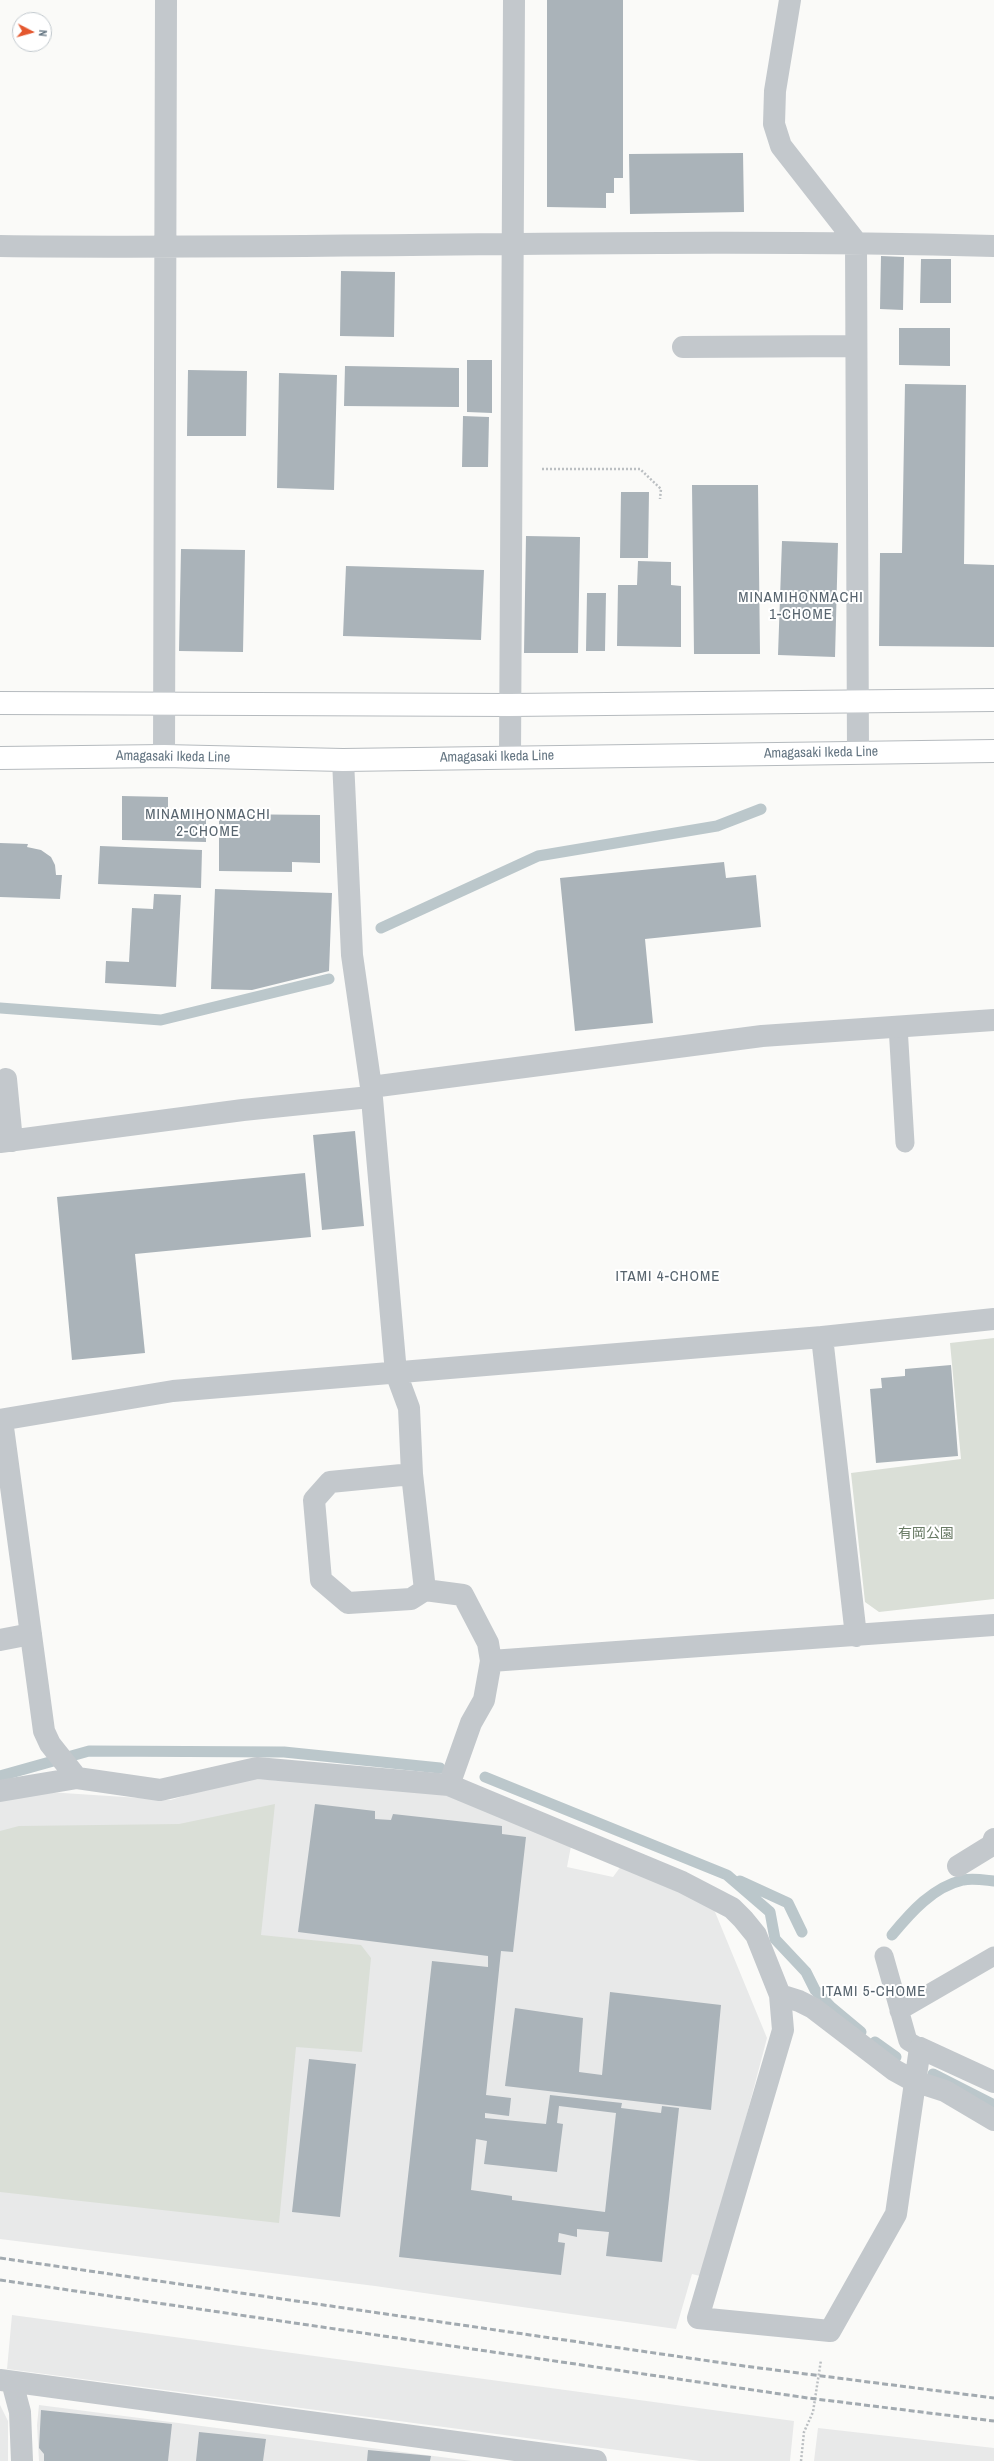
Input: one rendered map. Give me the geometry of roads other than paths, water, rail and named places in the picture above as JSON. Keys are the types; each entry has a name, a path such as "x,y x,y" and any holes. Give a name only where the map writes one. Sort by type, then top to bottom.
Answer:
{"main road":[{"path":"0,703 510,705 994,700"},
{"name":"Amagasaki Ikeda Line","path":"0,758 164,756 343,760 994,751"}],"street":[{"path":"164,756 164,248 166,0"},
{"path":"510,757 514,0"},
{"path":"790,0 775,91 774,124 780,146 856,242 858,753"},
{"path":"0,246 164,248 856,242 994,246"},
{"path":"683,347 856,346"},
{"path":"343,760 352,955 370,1092 396,1373 409,1408 412,1474 425,1590"},
{"path":"6,1079 6,1142 244,1110 762,1036 994,1020"},
{"path":"74,1775 50,1744 44,1731 1,1420 173,1391 822,1337 994,1319"},
{"path":"822,1337 856,1636"},
{"path":"412,1474 330,1482 314,1500 321,1580 348,1603 412,1599 425,1590 463,1595 488,1643 491,1661 484,1700 471,1723 449,1785"},
{"path":"491,1661 994,1625"},
{"path":"0,1640 31,1634"},
{"path":"0,1791 74,1775 160,1790 257,1768 449,1785 682,1882 732,1908 743,1918 756,1935 780,1995 783,2018 781,2040 698,2318 830,2331 896,2214 914,2081 920,2048 994,2082"},
{"path":"958,1866 992,1845 994,1839"},
{"path":"780,1995 799,2000 813,2008 894,2070 914,2081 944,2091 994,2120"},
{"path":"6,2381 20,2412 22,2461"},
{"path":"6,2381 596,2461"}],"lane":[{"path":"898,1026 905,1143"},
{"path":"884,1956 908,2041 920,2048"},
{"path":"899,2010 994,1956"}],"waterway":[{"path":"381,928 538,856 717,826 761,809"},
{"path":"0,1008 161,1020 329,979"},
{"path":"0,1776 89,1751 284,1752 440,1768"},
{"path":"485,1777 727,1875 770,1912 775,1939 806,1972 815,1990 831,2007 861,2032"},
{"path":"892,1935 915,1909 932,1894 942,1888 952,1883 967,1879 994,1881"},
{"path":"740,1881 788,1903 802,1932"},
{"path":"875,2042 896,2057"},
{"path":"933,2074 994,2105"}],"railway":[{"path":"0,2258 744,2366 994,2398"},
{"path":"0,2280 808,2398 994,2421"}],"district":[{"name":"MINAMIHONMACHI 1-CHOME","path":"801,606"},
{"name":"MINAMIHONMACHI 2-CHOME","path":"208,824"},
{"name":"ITAMI 4-CHOME","path":"668,1277"},
{"name":"ITAMI 5-CHOME","path":"874,1992"}],"park label":[{"name":"有岡公園","path":"926,1534"}]}
